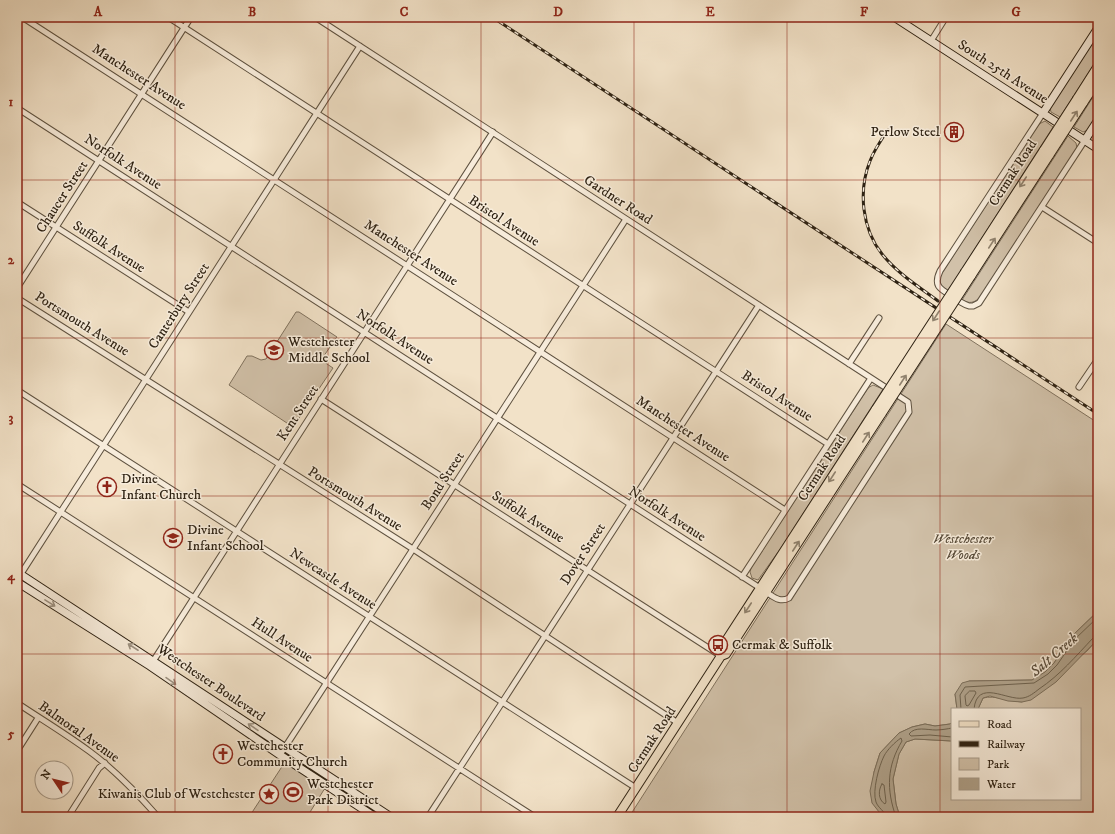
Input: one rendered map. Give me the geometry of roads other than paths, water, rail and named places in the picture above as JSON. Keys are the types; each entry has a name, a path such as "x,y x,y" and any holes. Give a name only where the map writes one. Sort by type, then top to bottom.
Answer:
{"main road":[{"name":"Cermak Road","path":"617,817 721,656 720,650 763,590 1080,101 1098,66"},
{"name":"Cermak Road","path":"1080,101 1098,80"}],"street":[{"name":"Manchester Avenue","path":"22,17 785,510"},
{"name":"Bristol Avenue","path":"168,17 828,444"},
{"name":"Chaucer Street","path":"17,288 143,94 191,17"},
{"name":"Gardner Road","path":"315,17 908,402 909,412 789,598 785,601 780,600 763,590"},
{"name":"South 25th Avenue","path":"894,17 1098,149"},
{"path":"931,41 946,17"},
{"path":"1043,113 1098,28"},
{"name":"Canterbury Street","path":"18,577 61,513 360,46"},
{"name":"Norfolk Avenue","path":"17,108 763,590"},
{"name":"Cermak Road","path":"1043,113 940,271 937,284 941,289 969,306 979,303 1085,140"},
{"path":"1085,140 1098,120"},
{"name":"Kent Street","path":"152,663 493,132"},
{"name":"Suffolk Avenue","path":"17,202 189,312"},
{"path":"1042,207 1098,243"},
{"name":"Bond Street","path":"280,755 626,219"},
{"name":"Portsmouth Avenue","path":"17,298 413,549 678,723"},
{"name":"Dover Street","path":"428,817 759,305"},
{"path":"849,364 879,318"},
{"path":"1079,387 1098,359"},
{"name":"Cermak Road","path":"742,577 871,378"},
{"name":"Newcastle Avenue","path":"17,390 636,788"},
{"name":"Suffolk Avenue","path":"321,399 721,656"},
{"name":"Hull Avenue","path":"17,484 533,817"},
{"name":"Westchester Boulevard","path":"18,577 391,817"},
{"name":"Westchester Boulevard","path":"152,663 280,755 375,817"},
{"name":"Balmoral Avenue","path":"17,703 105,763 130,786 158,817"},
{"path":"17,751 38,718"},
{"path":"68,817 100,768 105,763"}],"water":[{"name":"Salt Creek","path":"1098,611 1098,639 1056,682 1031,700 1022,702 1008,701 990,696 983,698 978,708 957,708 955,694 962,683 969,681 1032,680 1045,672 1054,663 1072,636"},
{"path":"951,723 951,741 915,739 906,742 899,754 893,779 896,804 900,817 883,817 872,803 870,791 880,753 899,733 912,727 925,724 935,726"}],"railway":[{"path":"492,17 1098,414"},
{"path":"888,130 880,141 866,173 863,197 866,221 875,244 888,261 908,279 938,301"}],"place":[{"name":"Perlow Steel","path":"954,132"},
{"name":"Westchester Middle School","path":"274,350"},
{"name":"Divine Infant Church","path":"107,487"},
{"name":"Divine Infant School","path":"173,538"},
{"name":"Cermak & Suffolk","path":"718,645"},
{"name":"Westchester Community Church","path":"223,754"},
{"name":"Westchester Park District","path":"293,792"},
{"name":"Kiwanis Club of Westchester","path":"269,794"}],"park label":[{"name":"Westchester Woods","path":"963,548"}]}
